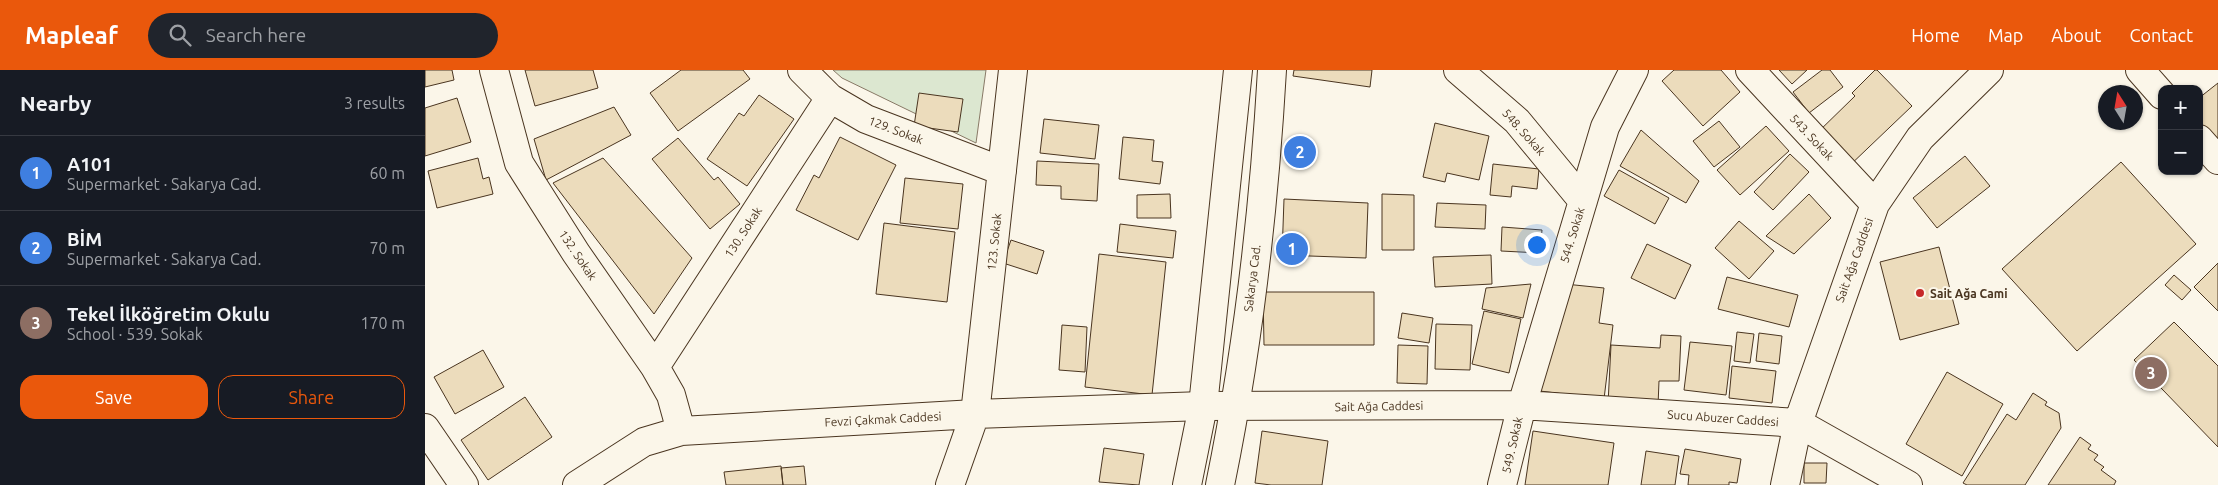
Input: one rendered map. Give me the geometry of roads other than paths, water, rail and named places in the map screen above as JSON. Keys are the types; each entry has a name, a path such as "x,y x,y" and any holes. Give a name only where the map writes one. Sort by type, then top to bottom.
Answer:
{"street":[{"name":"132. Sokak","path":"494,70 519,163 576,253 655,367 671,395 681,431"},
{"name":"129. Sokak","path":"802,70 830,98 866,119 1002,171"},
{"name":"123. Sokak","path":"950,485 975,414 1013,70"},
{"path":"1187,485 1203,406 1238,70"},
{"name":"Sakarya Cad.","path":"1219,485 1236,407 1256,251 1272,70"},
{"name":"548. Sokak","path":"1458,70 1517,121 1583,201"},
{"name":"544. Sokak","path":"1522,405 1605,127 1634,70"},
{"name":"543. Sokak","path":"1750,70 1875,204"},
{"name":"Sait Ağa Caddesi","path":"1785,485 1798,423 1875,204 1919,138 1989,70"},
{"path":"2141,70 2158,90"},
{"name":"130. Sokak","path":"655,367 830,98"},
{"path":"2203,143 2218,160"},
{"name":"Sait Ağa Caddesi","path":"1203,406 1522,405"},
{"name":"Sucu Abuzer Caddesi","path":"1522,405 1798,423 1908,485"},
{"name":"549. Sokak","path":"1502,485 1522,405"},
{"name":"Fevzi Çakmak Caddesi","path":"577,485 644,442 681,431 975,414 1203,406"},
{"path":"425,428 464,485"}],"place":[{"name":"BİM","path":"1300,152"},
{"name":"A101","path":"1292,249"},
{"name":"Sait Ağa Cami","path":"1920,293"},
{"name":"Tekel İlköğretim Okulu","path":"2151,373"}]}
